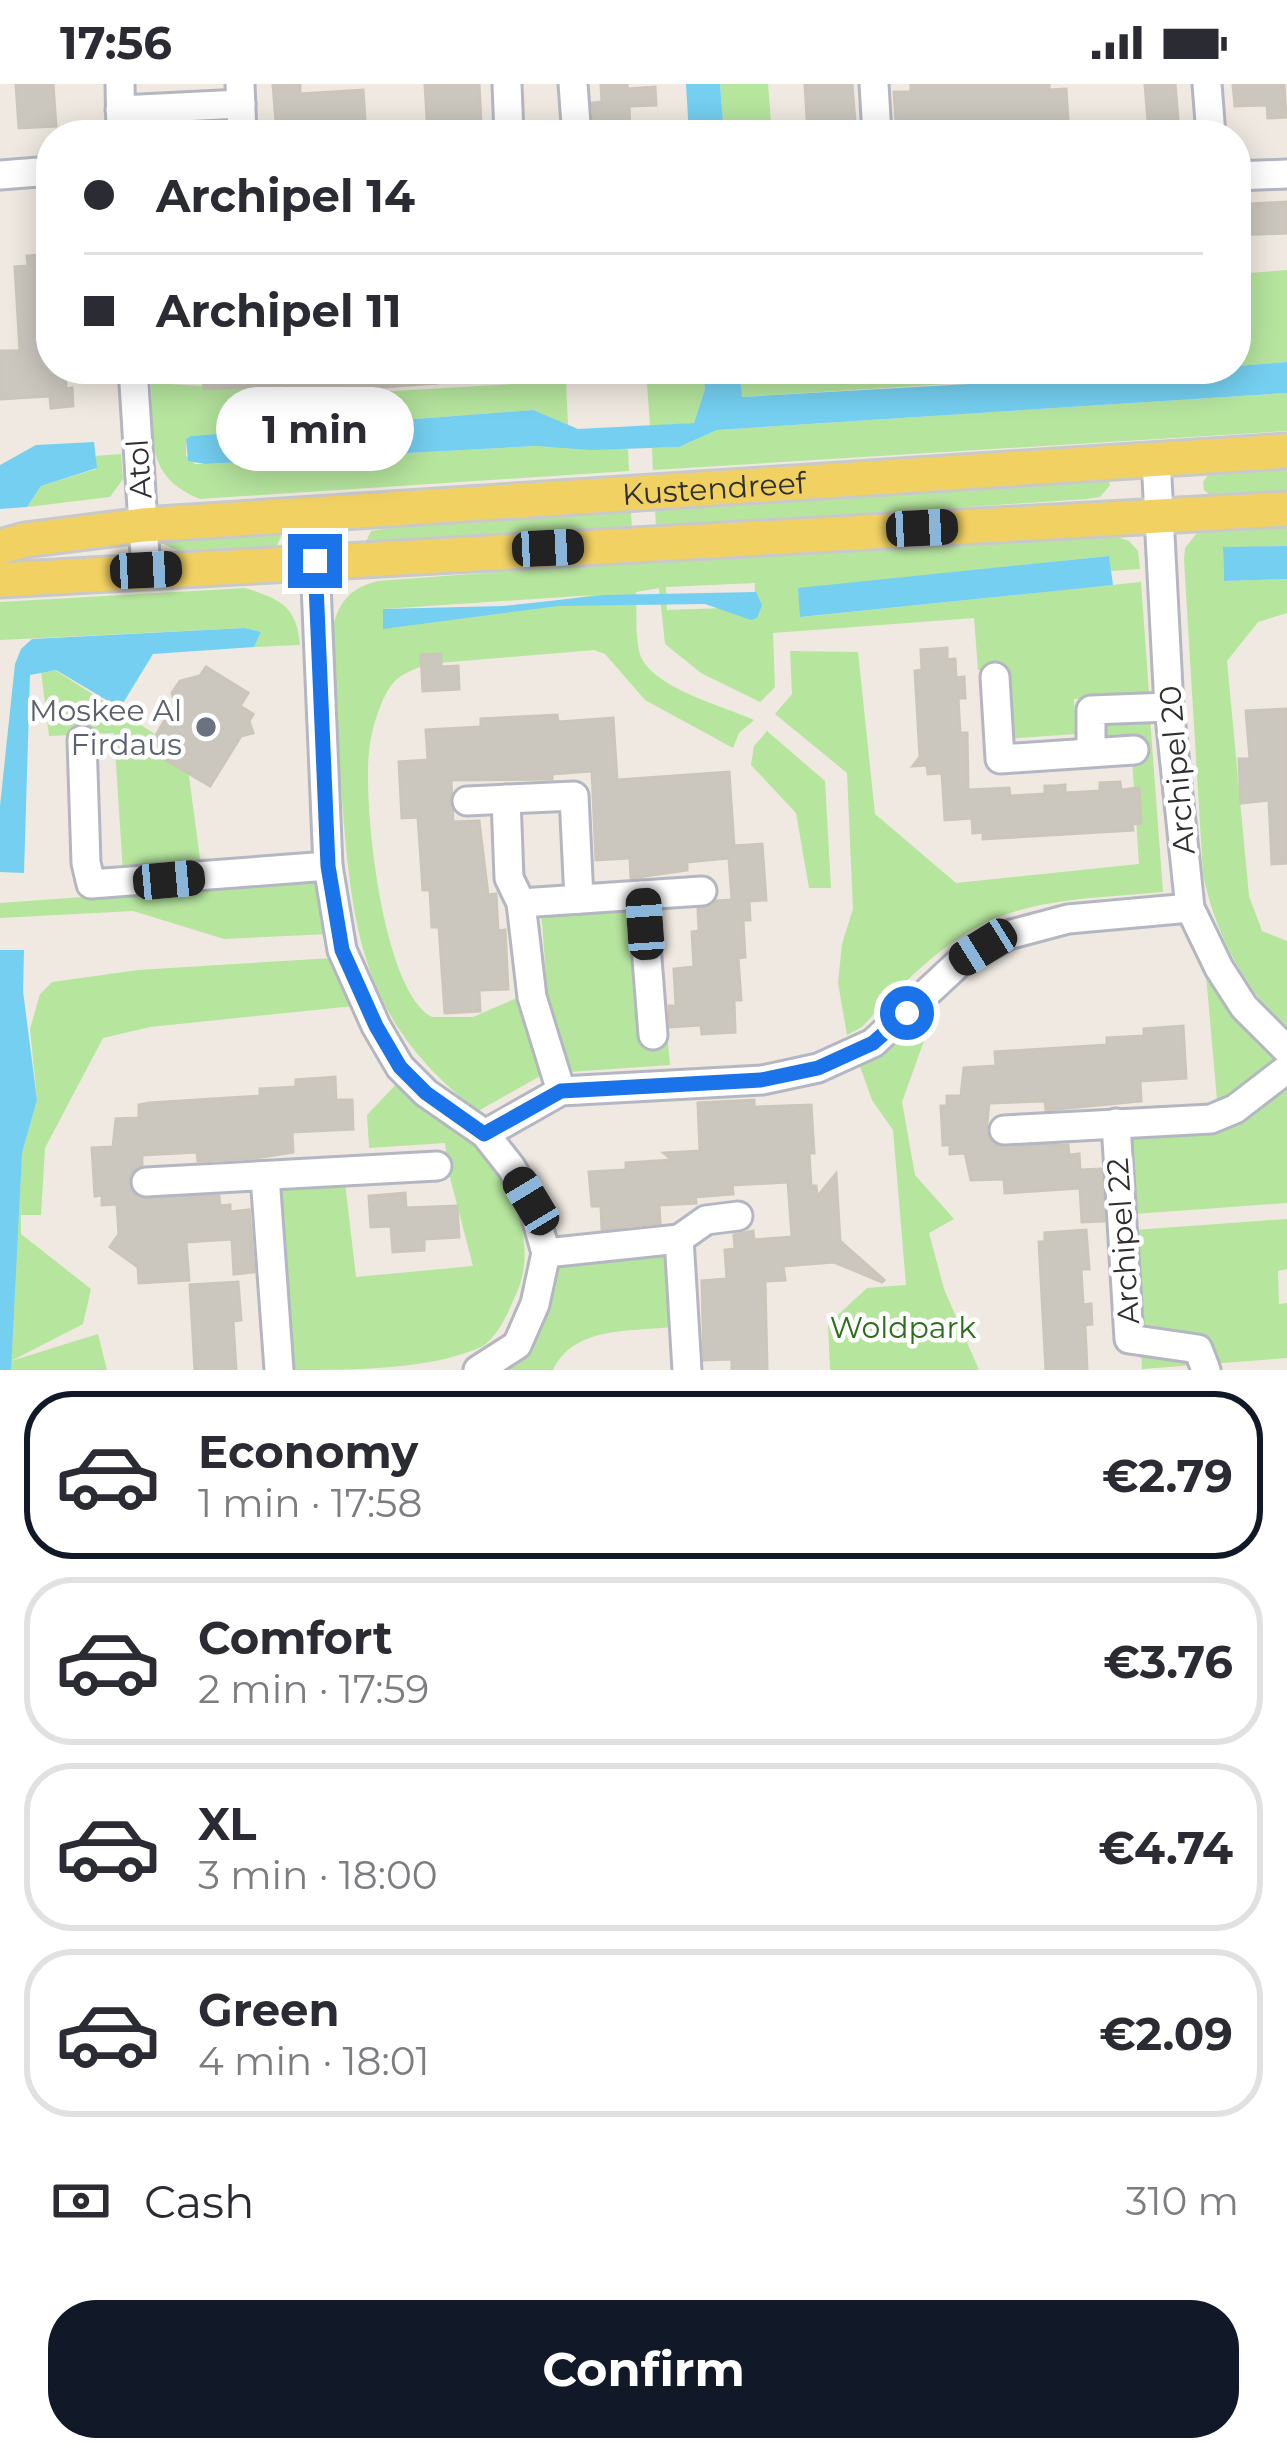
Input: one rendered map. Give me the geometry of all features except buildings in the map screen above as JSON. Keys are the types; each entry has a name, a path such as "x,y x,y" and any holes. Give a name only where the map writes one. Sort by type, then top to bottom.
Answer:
{"main road":[{"name":"Kustendreef","path":"0,548 26,540 143,525 1287,452"},
{"name":"Kustendreef","path":"0,580 1287,509"}],"street":[{"path":"507,84 508,120"},
{"path":"573,84 576,120"},
{"path":"874,84 876,120"},
{"path":"1208,84 1210,120"},
{"path":"121,110 240,94"},
{"path":"0,175 36,172"},
{"path":"1251,175 1287,174"},
{"name":"Atol","path":"135,384 146,570"},
{"name":"Archipel 20","path":"1156,459 1169,707 1190,908 1244,1007 1287,1050"},
{"path":"309,514 328,866 342,950 400,1067 484,1134 511,1167 531,1201 546,1252 535,1304 517,1345 478,1370"},
{"path":"995,676 1000,759 1134,750"},
{"path":"1091,751 1091,710 1169,707"},
{"path":"82,740 86,863 91,884 328,866"},
{"path":"467,801 574,796 579,899"},
{"path":"506,799 509,878 521,902 532,997 561,1091"},
{"path":"521,902 702,891"},
{"path":"643,895 653,1035"},
{"path":"484,1134 561,1091 761,1080 818,1068 873,1043 961,961 1008,935 1068,919 1190,908"},
{"name":"Archipel 22","path":"1004,1130 1211,1119 1235,1109 1287,1069"},
{"name":"Archipel 22","path":"1116,1123 1129,1339 1198,1349 1206,1370"},
{"path":"146,1182 437,1166"},
{"path":"265,1175 279,1370"},
{"path":"546,1252 679,1239 706,1220 738,1216"},
{"path":"679,1239 687,1370"}],"green space":[{"path":"720,84 768,84 771,120 723,120"},
{"path":"1287,270 1287,362 1251,365 1251,273"},
{"path":"151,384 342,394 566,384 568,426 533,410 191,436 186,440 186,456 195,464 205,464 537,446 628,449 629,471 200,499 169,479 155,452"},
{"path":"647,384 704,384 694,423 650,426"},
{"path":"740,384 946,384 741,397"},
{"path":"1287,393 1287,431 653,470 652,448 679,447 717,430"},
{"path":"121,454 123,479 110,497 27,507 41,486 96,469 96,456"},
{"path":"1287,470 1287,492 1211,496 1204,490 1208,475"},
{"path":"1096,478 1110,485 1100,497 1086,499 656,528 655,508"},
{"path":"631,512 632,530 365,544 371,531 389,528"},
{"path":"1287,522 1287,546 1223,548 1224,581 1287,579 1287,613 1258,622 1227,661 1249,896 1262,931 1287,941 1287,1028 1257,996 1233,958 1203,874 1184,560 1185,548 1200,529"},
{"path":"274,528 281,537 274,551 190,556 159,542 165,532"},
{"path":"1109,534 1129,541 1138,551 1140,569 1111,571 1108,556 798,589 801,617 1141,582 1149,693 1074,699 1076,734 1007,739 1002,669 978,670 974,618 773,633 775,687 760,702 701,673 665,644 659,588 636,592 639,651 645,664 671,685 754,720 739,733 733,748 645,700 605,654 594,650 426,664 401,676 377,715 368,777 373,852 400,972 415,1000 432,1017 473,1017 519,997 542,1075 478,1111 438,1077 408,1042 369,968 350,885 345,838 334,622 352,593 378,581","holes":["755,583 754,607 667,610 666,587","594,595 383,628 384,609"]},
{"path":"245,588 268,596 291,613 300,645 254,647 261,632 245,628 0,640 0,602"},
{"path":"790,651 858,652 875,814 956,883 1139,864 1132,758 1109,759 1106,721 1150,718 1163,892 1047,904 981,925 933,958 862,1027 847,1035 838,983 842,944 853,909 847,773 775,714 792,694"},
{"path":"55,670 186,754 201,866 123,872 114,733 49,736 41,671"},
{"path":"767,731 825,781 831,888 809,888 796,813 751,765 754,746"},
{"path":"320,880 328,934 224,939 133,911 0,918 0,903"},
{"path":"629,905 639,1034 667,1032 670,1065 569,1072 549,1016 541,910"},
{"path":"333,958 354,1006 150,1027 103,1038 45,1148 41,1215 21,1215 21,1234 91,1289 83,1324 11,1361 98,1334 107,1370 0,1370 22,1153 37,1100 30,1029 40,994 52,982 138,970"},
{"path":"1206,975 1233,1016 1274,1059 1237,1092 1217,1100"},
{"name":"Woldpark","path":"943,988 902,1102 915,1175 954,1219 929,1233 944,1289 979,1370 830,1370 828,1324 867,1288 906,1285 893,1130 872,1100 858,1061"},
{"path":"401,1079 479,1150 508,1189 524,1248 517,1292 494,1335 483,1346 463,1354 390,1367 292,1370 277,1179 344,1174 356,1277 473,1266 445,1143 369,1148 367,1115"},
{"path":"1287,1082 1287,1203 1134,1214 1130,1131"},
{"path":"1287,1219 1287,1269 1278,1271 1279,1304 1287,1303 1287,1358 1142,1369 1135,1230"},
{"path":"665,1252 671,1327 588,1338 574,1345 553,1370 492,1370 539,1317 561,1261"}],"water":[{"path":"686,84 720,84 723,120 688,120"},
{"path":"1287,362 1287,393 717,430 679,447 591,450 537,446 205,464 188,461 186,439 533,410 578,429 694,423 704,384 741,384 742,397 971,384 1251,384 1251,365"},
{"path":"94,442 97,468 41,486 27,507 0,509 0,465 36,445"},
{"path":"1287,546 1287,579 1224,581 1223,547"},
{"path":"1109,556 1113,585 800,617 798,588"},
{"path":"756,592 762,605 757,618 751,620 705,604 558,606 383,629 383,609 503,606 605,595"},
{"path":"245,628 261,632 254,647 153,654 120,708 56,670 30,675 24,873 0,872 0,806 15,664 21,649 32,639"},
{"path":"0,950 24,950 23,991 37,1100 22,1153 11,1370 0,1370"}],"place":[{"name":"Moskee Al Firdaus","path":"206,727"}],"route":[{"path":"315,561 328,866 342,950 400,1067 426,1093 484,1134 561,1091 761,1080 818,1068 873,1043 907,1013"}]}
